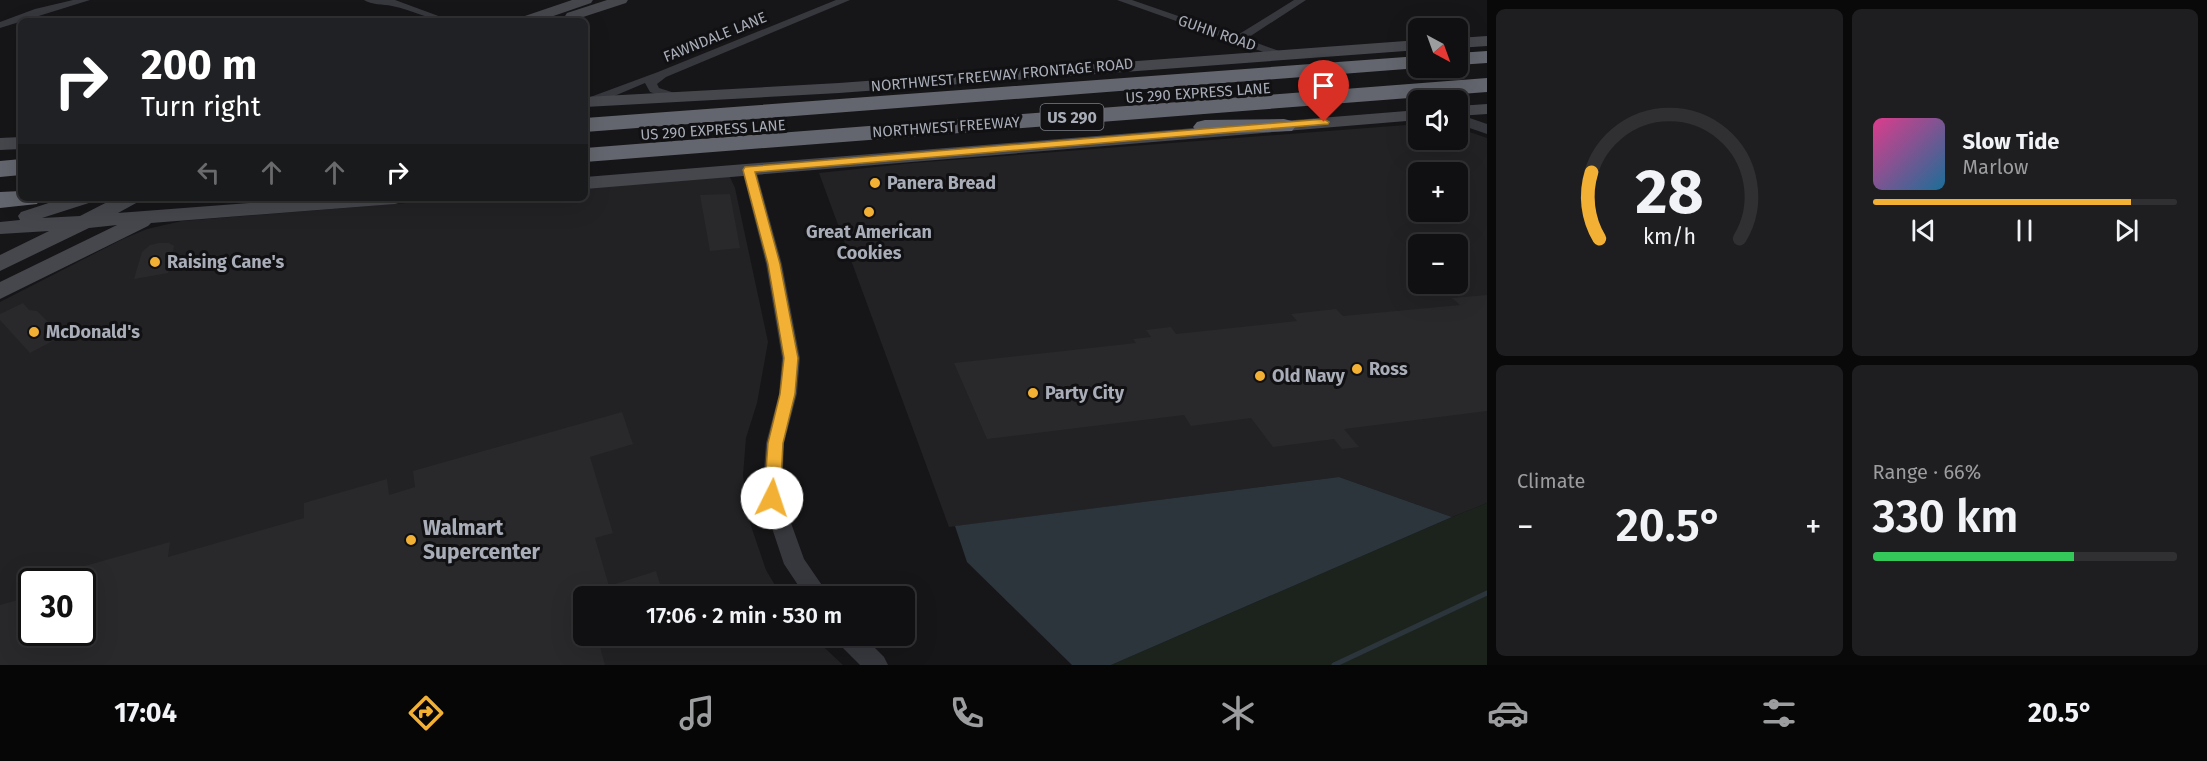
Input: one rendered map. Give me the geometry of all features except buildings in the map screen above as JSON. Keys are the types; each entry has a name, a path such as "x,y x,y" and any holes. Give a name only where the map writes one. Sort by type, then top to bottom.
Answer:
{"highway":[{"path":"627,122 680,108 862,90 1293,57 1317,52"},
{"path":"1468,58 1487,57"},
{"name":"NORTHWEST FREEWAY","path":"588,125 1408,63"},
{"name":"US 290 EXPRESS LANE","path":"588,140 1487,71"},
{"name":"NORTHWEST FREEWAY","path":"588,155 1487,85"},
{"path":"657,150 704,157 824,154 1218,126 1284,126"},
{"path":"0,169 18,167"}],"main road":[{"path":"533,18 586,0"},
{"path":"568,18 621,0"},
{"path":"1468,42 1487,41"},
{"name":"NORTHWEST FREEWAY FRONTAGE ROAD","path":"588,102 839,88 1408,46"},
{"path":"1468,110 1487,109"},
{"path":"588,183 1408,115"},
{"path":"0,144 18,142"},
{"path":"0,226 119,201"},
{"path":"0,291 182,201"},
{"path":"0,262 86,209 154,216 269,202 300,201"},
{"path":"0,233 13,237 16,242 12,252 0,262"}],"street":[{"path":"20,18 85,0"},
{"path":"369,0 395,3 438,18"},
{"name":"FAWNDALE LANE","path":"588,102 662,75 845,0"},
{"name":"GUHN ROAD","path":"1122,0 1278,54"},
{"path":"1237,40 1301,0"},
{"path":"0,25 18,19"},
{"name":"FAWNDALE LANE","path":"662,75 651,83 652,88 674,96"},
{"path":"1468,122 1487,129"},
{"path":"749,170 774,264 791,358 788,394 775,443 772,498 795,564 811,586"},
{"path":"857,646 876,665"}],"shaded area":[{"path":"1408,125 1408,150 1468,150 1468,131 1487,138 1487,503 1452,517 1339,477 949,527 819,173 913,163"},
{"path":"729,175 735,188 768,342 757,403 746,438 743,475 749,520 766,570 775,586 573,586 573,646 823,646 843,665 0,665 0,302 147,229 182,221 431,201 588,201 588,188"},
{"path":"1339,477 1452,517 1111,665 1072,665 967,562 955,526"},
{"path":"1487,503 1487,665 1111,665 1450,518"}],"waterway":[{"path":"1334,665 1487,593"}],"place":[{"name":"Panera Bread","path":"875,183"},
{"name":"Great American Cookies","path":"869,212"},
{"name":"Raising Cane's","path":"155,262"},
{"name":"McDonald's","path":"34,332"},
{"name":"Ross","path":"1357,369"},
{"name":"Old Navy","path":"1260,376"},
{"name":"Party City","path":"1033,393"},
{"name":"Walmart Supercenter","path":"411,540"}],"route":[{"path":"772,498 775,443 788,394 791,358 774,264 749,170 1324,122"}]}
